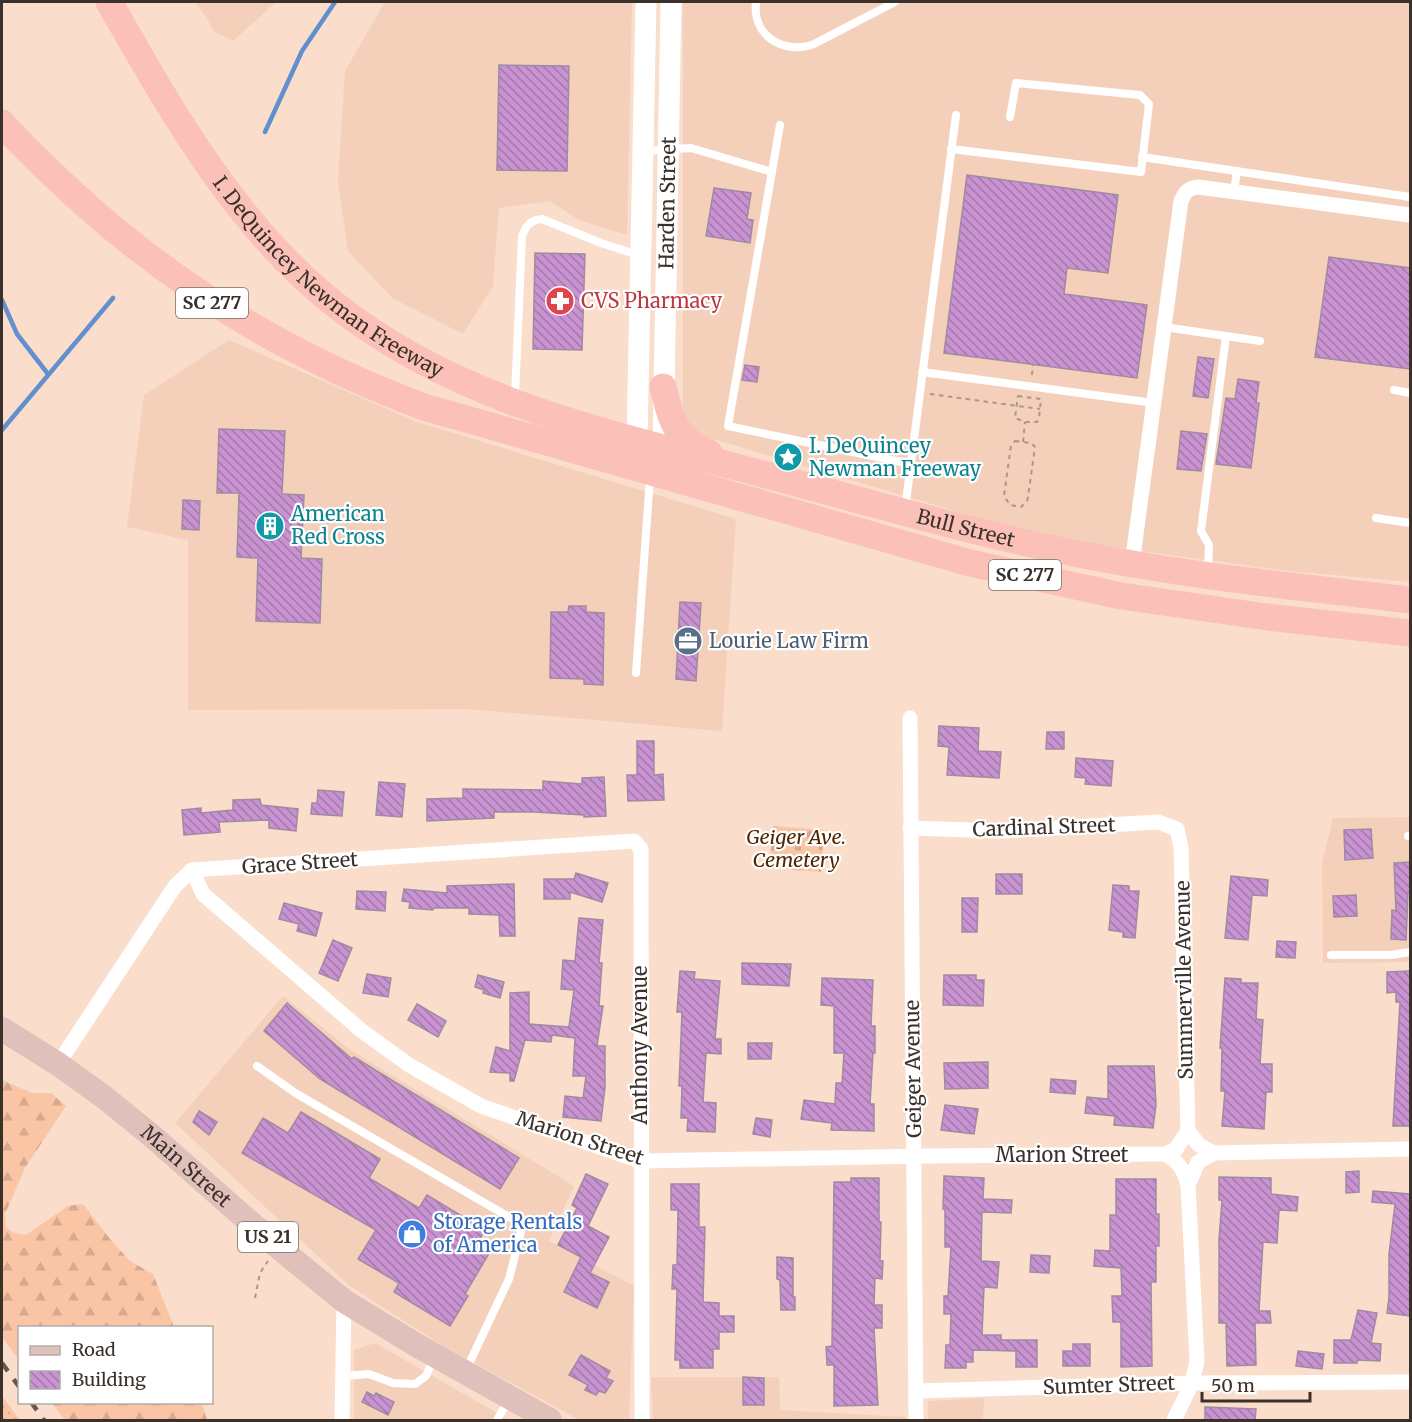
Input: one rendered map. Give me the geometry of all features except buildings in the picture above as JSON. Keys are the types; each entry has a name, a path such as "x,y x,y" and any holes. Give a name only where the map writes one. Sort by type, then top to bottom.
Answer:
{"highway":[{"name":"I. DeQuincey Newman Freeway","path":"110,2 171,109 222,183 259,232 281,256 333,303 399,349 455,380 514,403 637,440"},
{"name":"I. DeQuincey Newman Freeway","path":"2,123 35,158 101,220 181,282 220,308 325,365 377,389 463,419 656,459"},
{"path":"663,387 672,418 680,434 690,443 737,467"},
{"name":"Bull Street","path":"637,440 656,459 970,563 1098,591 1267,617 1410,633"},
{"name":"Bull Street","path":"656,459 737,467 1000,536 1132,564 1410,600"}],"main road":[{"name":"Harden Street","path":"637,440 646,2"},
{"name":"Harden Street","path":"656,459 663,387 671,2"},
{"name":"Main Street","path":"2,1029 58,1064 104,1097 344,1301 435,1356 550,1420"}],"street":[{"path":"1132,564 1181,201 1185,193 1191,188 1198,187 1410,215"},
{"name":"Geiger Avenue","path":"910,718 916,1420"},
{"name":"Cardinal Street","path":"910,828 1004,831 1158,822 1177,829"},
{"name":"Summerville Avenue","path":"1177,829 1180,848 1188,1131"},
{"name":"Grace Street","path":"192,870 634,842 640,849"},
{"name":"Anthony Avenue","path":"640,849 642,1420"},
{"path":"58,1064 175,886 192,870"},
{"name":"Marion Street","path":"192,870 203,894 362,1031 409,1065 481,1106 640,1161 1165,1154"},
{"path":"1165,1154 1176,1149 1188,1131 1199,1145 1214,1153"},
{"path":"1188,1185 1198,1162 1214,1153 1410,1149"},
{"path":"1165,1154 1181,1167 1188,1185 1197,1361 1192,1383 1174,1420"},
{"path":"342,1420 344,1301"},
{"name":"Sumter Street","path":"916,1391 1192,1383 1410,1382"}],"lane":[{"path":"756,2 755,14 762,30 783,46 798,48 812,45 894,2"},
{"path":"951,149 1141,172 1149,104 1140,94 1016,83 1010,117"},
{"path":"904,512 956,115"},
{"path":"780,125 728,426 911,464"},
{"path":"643,152 691,148 772,172"},
{"path":"1142,157 1410,197"},
{"path":"1234,192 1237,171"},
{"path":"514,403 522,236 526,227 533,220 551,221 601,243 641,256"},
{"path":"1164,327 1260,341"},
{"path":"1208,575 1209,545 1201,531 1226,336"},
{"path":"922,372 1154,403"},
{"path":"1394,390 1410,393"},
{"path":"636,673 656,459"},
{"path":"1376,518 1410,523"},
{"path":"1331,955 1391,955 1410,952"},
{"path":"257,1066 297,1094 514,1220 521,1232 509,1279 464,1372"},
{"path":"343,1376 369,1374 393,1383 415,1384 426,1376 435,1356"},
{"path":"497,1420 510,1398"}],"path":[{"path":"920,393 1040,409"},
{"path":"1018,396 1015,418 1025,422 1037,422 1041,399"},
{"path":"1023,442 1025,422"},
{"path":"1015,441 1023,442 1031,443 1035,447 1027,501 1021,507 1015,507 1006,501 1004,496 1011,445 1015,441"},
{"path":"255,1298 260,1273 278,1247"}],"shaded area":[{"path":"196,2 276,2 233,41 215,32"},
{"path":"385,2 632,2 627,235 579,220 550,201 499,208 493,286 463,334 392,298 348,251 338,181 345,71"},
{"path":"683,2 1410,2 1410,582 1289,571 1111,547 989,521 683,430"},
{"path":"229,340 417,422 736,519 722,731 466,709 188,710 188,540 127,527 144,395"},
{"path":"1410,817 1410,962 1323,963 1322,864 1333,818"},
{"path":"283,996 352,1051 574,1186 549,1241 634,1286 629,1420 580,1420 443,1346 350,1286 175,1123"},
{"path":"375,1343 509,1420 354,1420 354,1350"},
{"path":"651,1377 779,1377 780,1410 906,1417 906,1420 653,1420"},
{"path":"984,1398 983,1420 928,1420 928,1401"}],"green space":[{"name":"Geiger Ave. Cemetery","path":"773,826 824,830 821,872 769,868"},
{"path":"2,1080 32,1093 51,1093 66,1106 25,1168 5,1214 6,1228 14,1233 26,1235 68,1206 83,1204 130,1261 153,1274 174,1326 18,1326 18,1359 2,1337"},
{"path":"2,1396 20,1420 2,1420"},
{"path":"53,1404 202,1404 207,1420 65,1420"}],"waterway":[{"path":"265,132 302,51 335,2"},
{"path":"2,430 113,298"},
{"path":"2,300 17,334 48,374"}],"railway":[{"path":"2,1363 18,1385"},
{"path":"32,1404 44,1420"}],"place":[{"name":"CVS Pharmacy","path":"560,301"},
{"name":"I. DeQuincey Newman Freeway","path":"788,457"},
{"name":"American Red Cross","path":"270,526"},
{"name":"Lourie Law Firm","path":"688,641"},
{"name":"Storage Rentals of America","path":"412,1234"}]}
